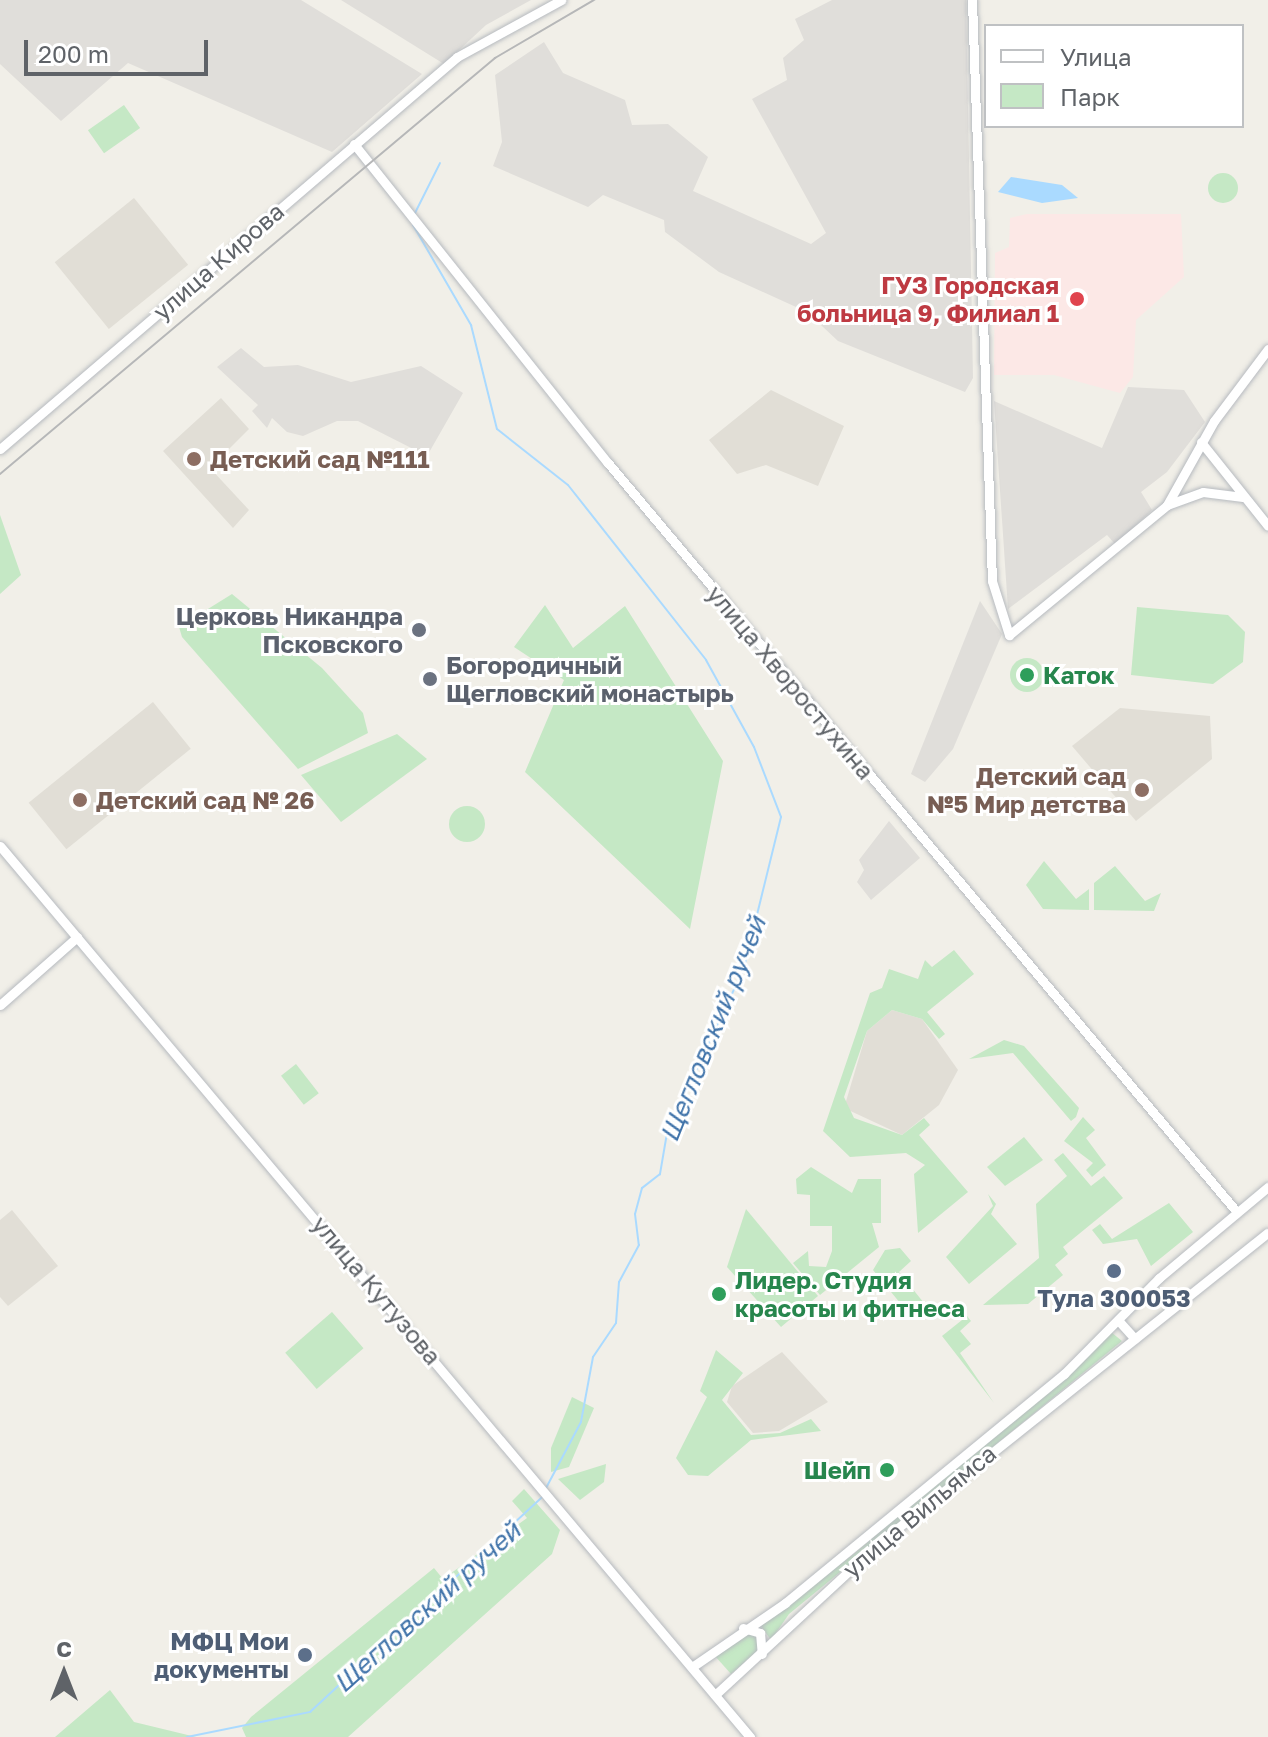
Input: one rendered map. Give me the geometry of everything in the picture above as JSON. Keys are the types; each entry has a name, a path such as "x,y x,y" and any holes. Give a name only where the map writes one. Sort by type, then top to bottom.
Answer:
{"street":[{"name":"улица Кирова","path":"0,449 437,74 561,0"},
{"path":"972,0 992,581 1009,635 1167,505 1203,492 1246,498"},
{"name":"улица Хворостухина","path":"354,144 417,224 1237,1212"},
{"path":"1167,505 1201,442 1268,349"},
{"path":"1201,442 1268,526"},
{"name":"улица Кутузова","path":"0,846 750,1737"},
{"path":"0,1005 77,937"},
{"name":"улица Вильямса","path":"692,1667 757,1620 1064,1374 1118,1320 1268,1187"},
{"name":"улица Вильямса","path":"715,1695 774,1642 803,1607 879,1543 1268,1233"},
{"path":"1118,1320 1135,1339"},
{"path":"757,1620 774,1642"},
{"path":"743,1628 763,1638 762,1654"}],"shaded area":[{"path":"0,0 301,0 422,74 332,152 128,63 61,121 0,64"},
{"path":"341,0 531,0 486,25 444,64"},
{"path":"832,0 966,0 973,378 965,392 838,341 807,312 719,272 665,232 664,220 603,195 588,207 493,166 502,142 495,75 544,42 563,73 625,100 632,125 668,124 708,157 693,191 811,244 826,233 752,99 787,80 783,58 804,40 795,19"},
{"path":"134,198 188,265 109,329 55,262"},
{"name":"ГУЗ Городская больница 9, Филиал 1","path":"1027,214 1181,214 1184,277 1136,320 1133,377 1120,393 1054,375 994,375 995,253 1009,247 1010,218"},
{"path":"241,348 264,367 298,365 351,382 421,366 463,393 427,456 358,421 337,421 303,436 287,432 272,418 267,428 252,411 258,405 217,367"},
{"path":"1128,387 1184,390 1205,422 1167,472 1141,492 1152,510 1116,545 1107,535 1008,609 994,401 1102,448"},
{"path":"771,390 844,426 818,486 766,465 737,474 709,440"},
{"name":"Детский сад №111","path":"221,398 249,429 210,468 249,510 233,528 163,451"},
{"path":"980,601 1002,634 953,749 925,782 911,774"},
{"path":"153,702 191,749 66,849 29,803"},
{"name":"Детский сад №5 Мир детства","path":"1120,708 1210,716 1212,759 1136,821 1072,746"},
{"path":"889,821 920,858 871,900 857,882 864,870 859,860"},
{"path":"892,1010 922,1019 958,1070 939,1105 902,1135 844,1108 867,1031"},
{"path":"12,1210 58,1266 8,1306 0,1297 0,1220"},
{"path":"782,1352 828,1402 779,1431 753,1433 727,1402 732,1386"}],"green space":[{"path":"124,105 140,128 104,153 88,130"},
{"path":"1223,173 1229,174 1237,182 1237,194 1229,202 1223,203 1217,202 1209,194 1208,188 1209,182 1217,174"},
{"path":"0,515 21,575 0,594"},
{"path":"232,594 322,668 363,713 368,733 298,769 182,637 179,627"},
{"path":"545,605 573,648 625,606 723,761 690,929 525,772 564,680 514,647"},
{"path":"1137,607 1228,615 1245,632 1243,662 1213,684 1131,675"},
{"name":"Каток","path":"1027,658 1039,663 1044,675 1039,687 1027,692 1015,687 1010,675 1015,663"},
{"path":"397,734 427,759 341,822 301,775"},
{"path":"467,806 479,812 485,824 479,836 467,842 455,836 449,824 455,812"},
{"path":"1044,861 1076,899 1089,889 1089,910 1043,909 1026,885"},
{"path":"1115,866 1145,901 1161,893 1154,911 1094,910 1094,883"},
{"path":"954,950 974,974 927,1012 945,1034 939,1039 922,1019 892,1010 867,1031 844,1097 854,1118 902,1135 924,1118 930,1125 919,1135 968,1192 918,1233 914,1174 925,1165 906,1153 850,1157 823,1131 870,993 882,988 889,969 918,979 925,960 932,967"},
{"path":"1004,1040 1024,1046 1079,1108 1076,1117 1071,1121 1013,1053 969,1059"},
{"path":"296,1064 319,1093 304,1105 281,1076"},
{"path":"1083,1117 1095,1130 1086,1138 1106,1165 1092,1177 1086,1170 1093,1163 1064,1141"},
{"path":"1024,1137 1043,1160 1005,1186 987,1167"},
{"path":"1063,1153 1091,1186 1104,1176 1123,1198 1063,1247 1068,1254 1055,1265 1063,1275 1028,1304 983,1305 1039,1258 1036,1204 1067,1176 1054,1160"},
{"path":"811,1167 852,1193 858,1179 881,1179 881,1223 872,1223 879,1247 820,1295 793,1263 808,1251 809,1266 826,1267 832,1251 832,1226 810,1226 810,1195 797,1194 796,1179"},
{"path":"988,1194 996,1204 991,1214 1017,1244 969,1284 946,1257 993,1206"},
{"path":"1169,1203 1193,1232 1151,1266 1137,1239 1103,1244 1092,1230 1100,1224 1112,1239"},
{"path":"746,1209 818,1296 781,1327 727,1267"},
{"path":"900,1248 911,1261 899,1272 928,1308 914,1320 873,1270 885,1250"},
{"path":"332,1312 363,1348 317,1389 285,1353"},
{"path":"967,1316 971,1321 960,1331 971,1344 960,1353 994,1403 942,1336"},
{"path":"1111,1332 1122,1341 789,1614 771,1640 758,1622 854,1554"},
{"path":"716,1350 743,1373 722,1400 751,1435 780,1433 811,1419 821,1431 751,1440 708,1476 688,1475 676,1458 707,1397 700,1391"},
{"path":"572,1397 594,1408 569,1467 551,1472 551,1448"},
{"path":"606,1464 604,1482 580,1500 558,1479"},
{"path":"524,1489 560,1530 552,1554 348,1737 246,1737 242,1728 251,1717 434,1568 443,1579 527,1518 512,1501"},
{"path":"742,1632 754,1632 761,1648 731,1674 715,1656"},
{"path":"110,1690 134,1722 196,1737 55,1737"}],"water":[{"path":"1011,177 1062,185 1078,198 1042,203 998,192"}],"waterway":[{"name":"Щегловский ручей","path":"414,215 440,163"},
{"name":"Щегловский ручей","path":"413,225 471,325 497,429 568,485 706,660 754,747 781,817 744,968 667,1133 660,1174 642,1188 635,1214 639,1245 619,1282 616,1323 593,1357 581,1422 545,1490"},
{"name":"Щегловский ручей","path":"187,1737 310,1712 543,1496"}],"tram line":[{"path":"0,474 495,58 594,0"}],"place":[{"name":"ГУЗ Городская больница 9, Филиал 1","path":"1077,299"},
{"name":"Детский сад №111","path":"194,459"},
{"name":"Церковь Никандра Псковского","path":"419,630"},
{"name":"Каток","path":"1027,675"},
{"name":"Богородичный Щегловский монастырь","path":"430,679"},
{"name":"Детский сад №5 Мир детства","path":"1142,790"},
{"name":"Детский сад № 26","path":"80,800"},
{"name":"Тула 300053","path":"1114,1271"},
{"name":"Лидер. Студия красоты и фитнеса","path":"719,1294"},
{"name":"Шейп","path":"887,1470"},
{"name":"МФЦ Мои документы","path":"305,1655"}]}
